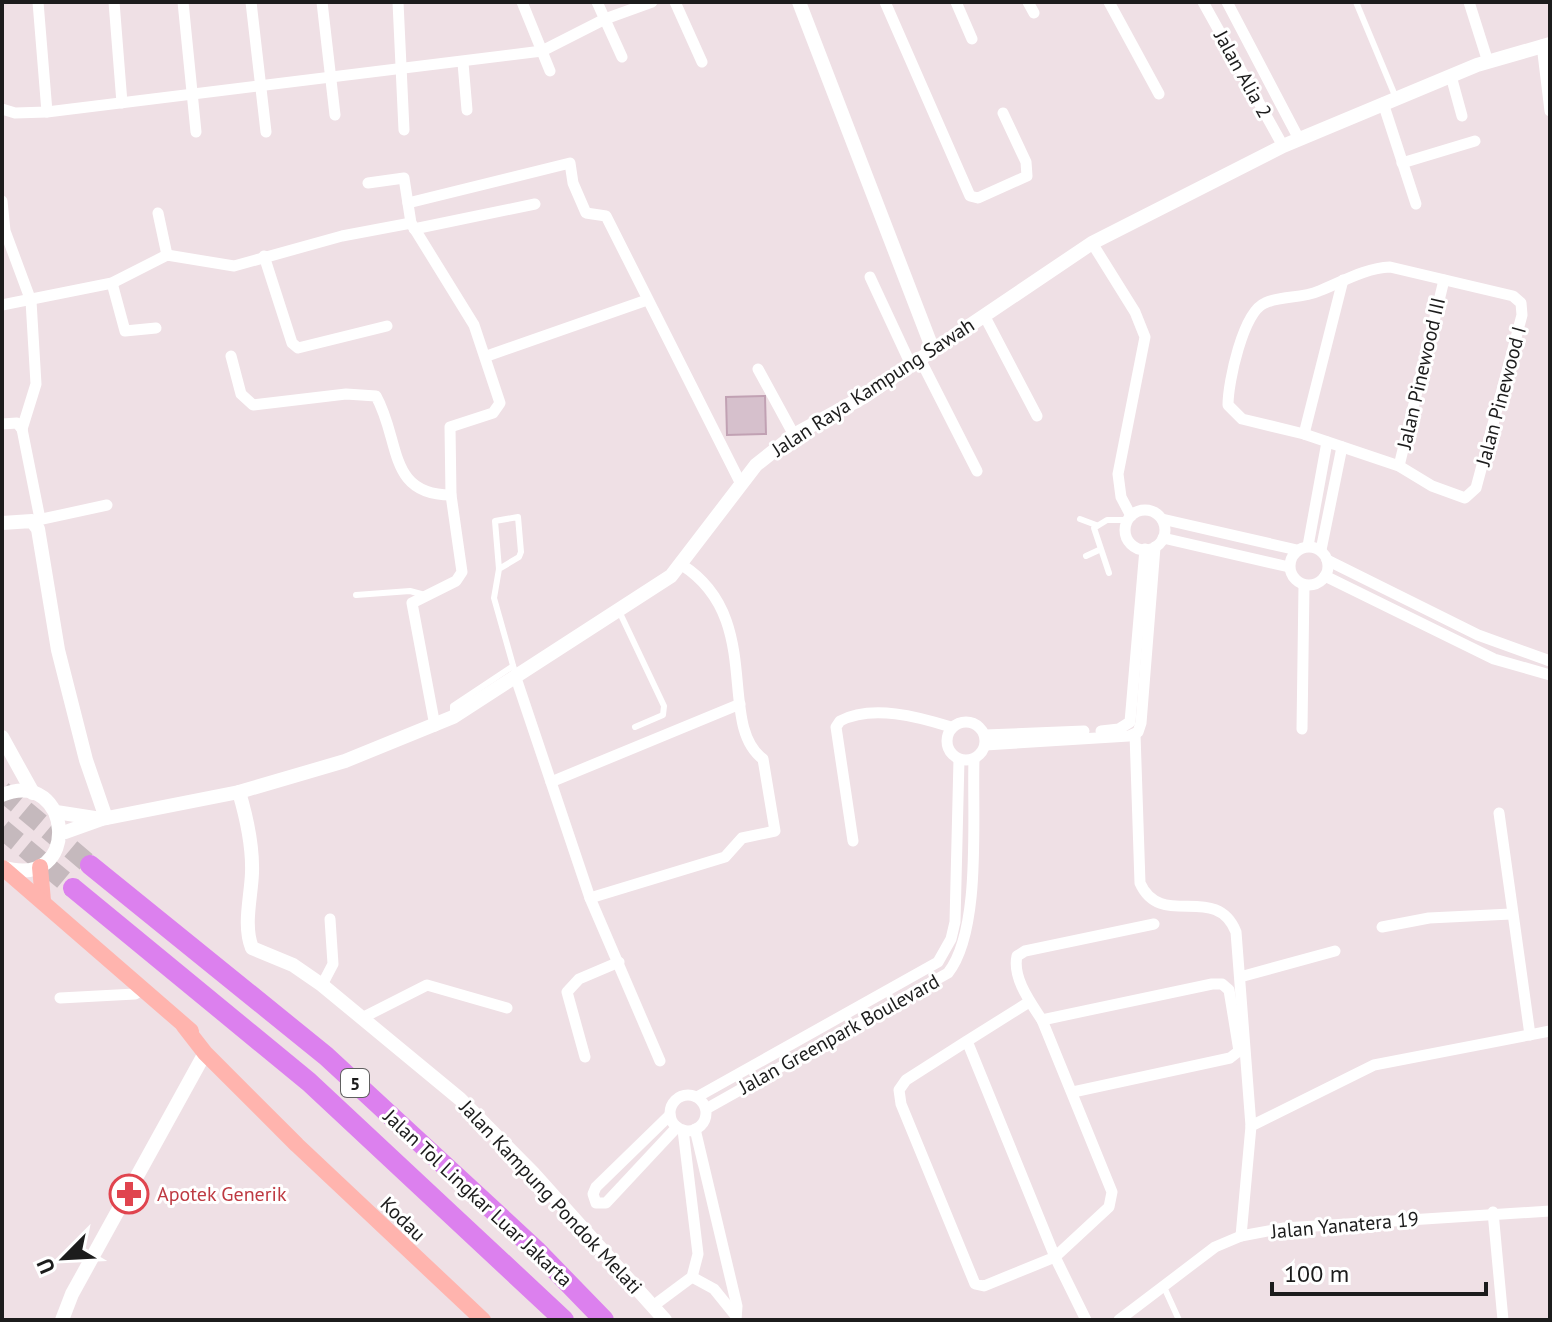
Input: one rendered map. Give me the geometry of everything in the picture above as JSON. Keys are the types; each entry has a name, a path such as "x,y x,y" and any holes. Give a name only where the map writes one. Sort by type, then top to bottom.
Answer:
{"highway":[{"name":"Jalan Tol Lingkar Luar Jakarta","path":"90,865 326,1056 536,1250 604,1320"},
{"name":"Jalan Tol Lingkar Luar Jakarta","path":"73,888 309,1082 564,1320"}],"main road":[{"path":"40,867 43,901"},
{"name":"Kodau","path":"2,868 184,1026 213,1045 283,1117 297,1145"},
{"name":"Kodau","path":"184,1026 205,1053 297,1145 483,1320"}],"street":[{"path":"38,2 47,112"},
{"path":"114,2 122,103"},
{"path":"183,2 196,132"},
{"path":"251,2 266,132"},
{"path":"322,2 335,115"},
{"path":"398,2 404,130"},
{"path":"522,2 550,71"},
{"path":"597,2 622,57"},
{"path":"2,109 15,113 47,112 542,51 605,19 652,2"},
{"path":"675,2 702,62"},
{"path":"799,2 933,350"},
{"path":"885,2 960,180 970,196 978,198 1027,176 1026,162 1003,113"},
{"path":"956,2 972,39"},
{"path":"1109,2 1159,94"},
{"name":"Jalan Alia 2","path":"1203,2 1283,146"},
{"path":"1227,2 1299,139"},
{"path":"1469,2 1488,62"},
{"path":"1546,45 1550,111"},
{"name":"Jalan Raya Kampung Sawah","path":"60,834 104,819 239,792 345,761 453,717 515,672 671,576 741,484 764,458 794,435 916,362 1092,243 1299,139 1451,76 1546,45"},
{"path":"463,63 467,110"},
{"path":"1451,76 1462,116"},
{"path":"1390,100 1402,163 1416,204"},
{"path":"1402,163 1475,141"},
{"path":"408,203 570,163 573,183 586,213 606,216 741,484"},
{"path":"368,183 404,178 413,226 457,293 487,356 500,406 493,413 451,425 451,495 462,572 456,581 415,600 411,608 435,726"},
{"path":"2,201 5,231 31,301 36,391 22,429 36,520 58,650 104,819"},
{"path":"2,305 112,283 167,255 234,266 264,256 535,204"},
{"path":"158,213 167,255"},
{"path":"1092,243 1135,312 1145,337 1118,474 1121,497 1130,518 1129,540 1289,567"},
{"path":"264,256 292,343 298,348 387,326"},
{"path":"1399,466 1304,434 1242,419 1228,405 1246,324 1258,307 1277,299 1303,298 1372,269 1390,267 1444,280"},
{"path":"870,277 977,471"},
{"path":"1304,434 1343,280"},
{"name":"Jalan Pinewood I","path":"1399,466 1453,495 1465,498 1476,488 1522,315 1521,303 1513,296 1444,280"},
{"name":"Jalan Pinewood III","path":"1399,466 1444,280"},
{"path":"112,283 125,331 156,328"},
{"path":"487,356 647,300"},
{"path":"984,315 1037,416"},
{"path":"231,356 241,394 253,405 346,394 376,396 387,416 401,470 411,486 428,495 451,495"},
{"path":"758,369 794,435"},
{"path":"2,424 17,423 22,429"},
{"path":"1289,567 1302,548 1334,444"},
{"path":"1325,576 1324,555 1334,444"},
{"path":"2,523 36,520 107,505"},
{"path":"1130,518 1148,510 1162,519 1324,555 1478,635 1550,661"},
{"path":"985,740 1106,731 1130,722 1155,545 1162,519"},
{"path":"1155,545 1141,723 1135,734 1140,883 1153,902 1220,910 1230,917 1236,932 1251,1126 1241,1236"},
{"path":"590,898 725,857 742,838 775,831 763,759 755,753 740,704 735,644 720,605 700,576 682,565"},
{"path":"1289,567 1292,575 1304,585 1313,585 1325,576"},
{"path":"1325,576 1494,659 1550,675"},
{"path":"1302,729 1304,585"},
{"path":"515,672 590,898 660,1061"},
{"path":"551,782 740,704"},
{"path":"853,841 836,727 840,721 864,714 923,717 951,727"},
{"path":"963,721 976,724 985,740 974,759 959,759 949,751 946,739 951,727 963,721"},
{"path":"985,740 1135,734"},
{"path":"2,737 33,793 56,812 60,834 54,853 40,867 15,871 2,868"},
{"path":"5,794 15,778 13,756"},
{"name":"Jalan Greenpark Boulevard","path":"697,1097 938,962 945,953 955,922 959,759"},
{"name":"Jalan Greenpark Boulevard","path":"706,1109 948,973 966,942 974,759"},
{"name":"Jalan Kampung Pondok Melati","path":"239,792 249,826 252,871 247,936 252,948 293,965 322,985 460,1099 533,1173 665,1320"},
{"path":"5,794 33,793"},
{"name":"Jalan Raya Kampung Sawah","path":"56,812 104,819"},
{"path":"1499,813 1530,1035"},
{"path":"1382,927 1429,918 1511,914"},
{"path":"322,985 333,964 330,919"},
{"path":"1029,1002 906,1080 899,1090 901,1104 975,1284 984,1286 1055,1257 1109,1207 1112,1192 1042,1020 1029,1002 1015,964 1017,956 1025,951 1154,924"},
{"path":"1240,977 1335,951"},
{"path":"585,1057 567,992 579,979 619,962"},
{"path":"1042,1020 1212,984 1222,984 1229,990 1239,1051 1230,1058 1073,1092"},
{"path":"362,1018 427,985 507,1008"},
{"path":"60,998 135,994 143,989"},
{"path":"1251,1126 1374,1065 1550,1031"},
{"path":"967,1041 1055,1257 1086,1320"},
{"path":"62,1320 72,1294 205,1053"},
{"path":"746,1068 754,1081"},
{"path":"687,1094 697,1097 706,1109 704,1121 685,1129 606,1203 596,1203 593,1194 596,1187 670,1115 678,1097 687,1094"},
{"path":"670,1115 685,1129 720,1235 737,1320"},
{"path":"653,1306 692,1277 698,1254 685,1129"},
{"name":"Jalan Yanatera 19","path":"1121,1319 1215,1247 1241,1236 1284,1228 1493,1212 1550,1211"},
{"path":"1493,1212 1503,1320"},
{"path":"697,1238 720,1235"},
{"path":"692,1277 723,1298 737,1320"}],"lane":[{"path":"1356,2 1390,100"},
{"path":"499,569 519,557 521,552 518,517 495,521 499,569 494,598 515,672"},
{"path":"1109,573 1093,532 1096,525 1107,520 1130,518"},
{"path":"1080,519 1096,525"},
{"path":"1086,556 1099,550"},
{"path":"356,595 410,591 425,595"},
{"path":"618,610 664,706 663,715 635,727"},
{"path":"1164,1286 1179,1320"}],"building":[{"path":"765,396 766,434 727,435 726,397"}],"tunnel":[{"path":"2,791 90,865"},
{"path":"2,829 73,888"}],"place":[{"name":"Apotek Generik","path":"129,1194"}]}
